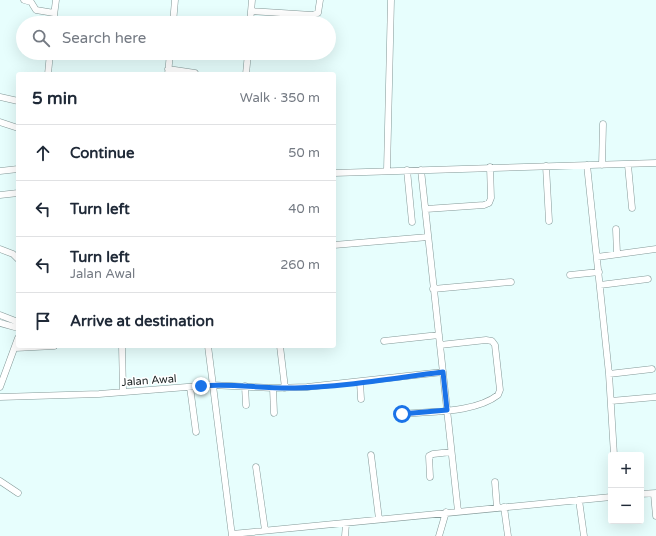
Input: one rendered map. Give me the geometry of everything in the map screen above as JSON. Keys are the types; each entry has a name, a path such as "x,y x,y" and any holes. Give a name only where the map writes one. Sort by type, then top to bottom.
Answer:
{"street":[{"path":"24,0 32,2 36,10 54,13"},
{"path":"54,16 56,0"},
{"path":"174,16 175,0"},
{"path":"251,16 252,0"},
{"path":"251,11 312,15 318,13 320,0"},
{"path":"387,170 391,0"},
{"path":"48,72 49,60"},
{"path":"168,72 169,60"},
{"path":"246,72 247,60"},
{"path":"0,97 16,101"},
{"path":"0,122 16,127"},
{"path":"602,165 603,124"},
{"path":"336,173 387,170 628,165 656,163"},
{"path":"587,165 609,374 614,452"},
{"path":"628,165 632,208"},
{"path":"546,166 549,221"},
{"path":"426,209 484,205 489,203 490,167"},
{"path":"0,171 16,169"},
{"path":"408,170 412,222"},
{"path":"422,170 433,289 458,511"},
{"path":"0,195 16,193"},
{"path":"616,230 618,254"},
{"path":"336,245 428,237"},
{"path":"0,249 7,250 16,258"},
{"path":"597,257 656,249"},
{"path":"570,275 599,272"},
{"path":"600,285 648,280"},
{"path":"433,289 511,282"},
{"path":"0,316 16,321"},
{"path":"0,323 16,327"},
{"path":"384,341 439,336"},
{"path":"402,414 467,408 490,401 498,395 500,386 494,345 492,341 486,340 440,345"},
{"path":"0,387 16,345"},
{"path":"122,348 123,391"},
{"path":"208,348 232,535 264,530 346,524 446,512 608,497"},
{"path":"280,348 284,388"},
{"path":"609,374 652,369"},
{"name":"Jalan Awal","path":"0,397 212,385 284,388 360,382 443,372"},
{"path":"360,382 361,399"},
{"path":"245,386 246,405"},
{"path":"190,387 196,432"},
{"path":"273,388 274,412"},
{"path":"611,401 656,397"},
{"path":"430,478 429,456 433,454 451,452"},
{"path":"371,454 379,519"},
{"path":"256,467 264,530"},
{"path":"0,481 18,493"},
{"path":"495,482 508,536"},
{"path":"644,494 655,493 656,516"},
{"path":"579,500 584,536"},
{"path":"439,536 446,512"},
{"path":"345,536 346,524"}],"route":[{"path":"201,386 223,385 273,388 307,387 443,372 447,410 402,414"}]}
